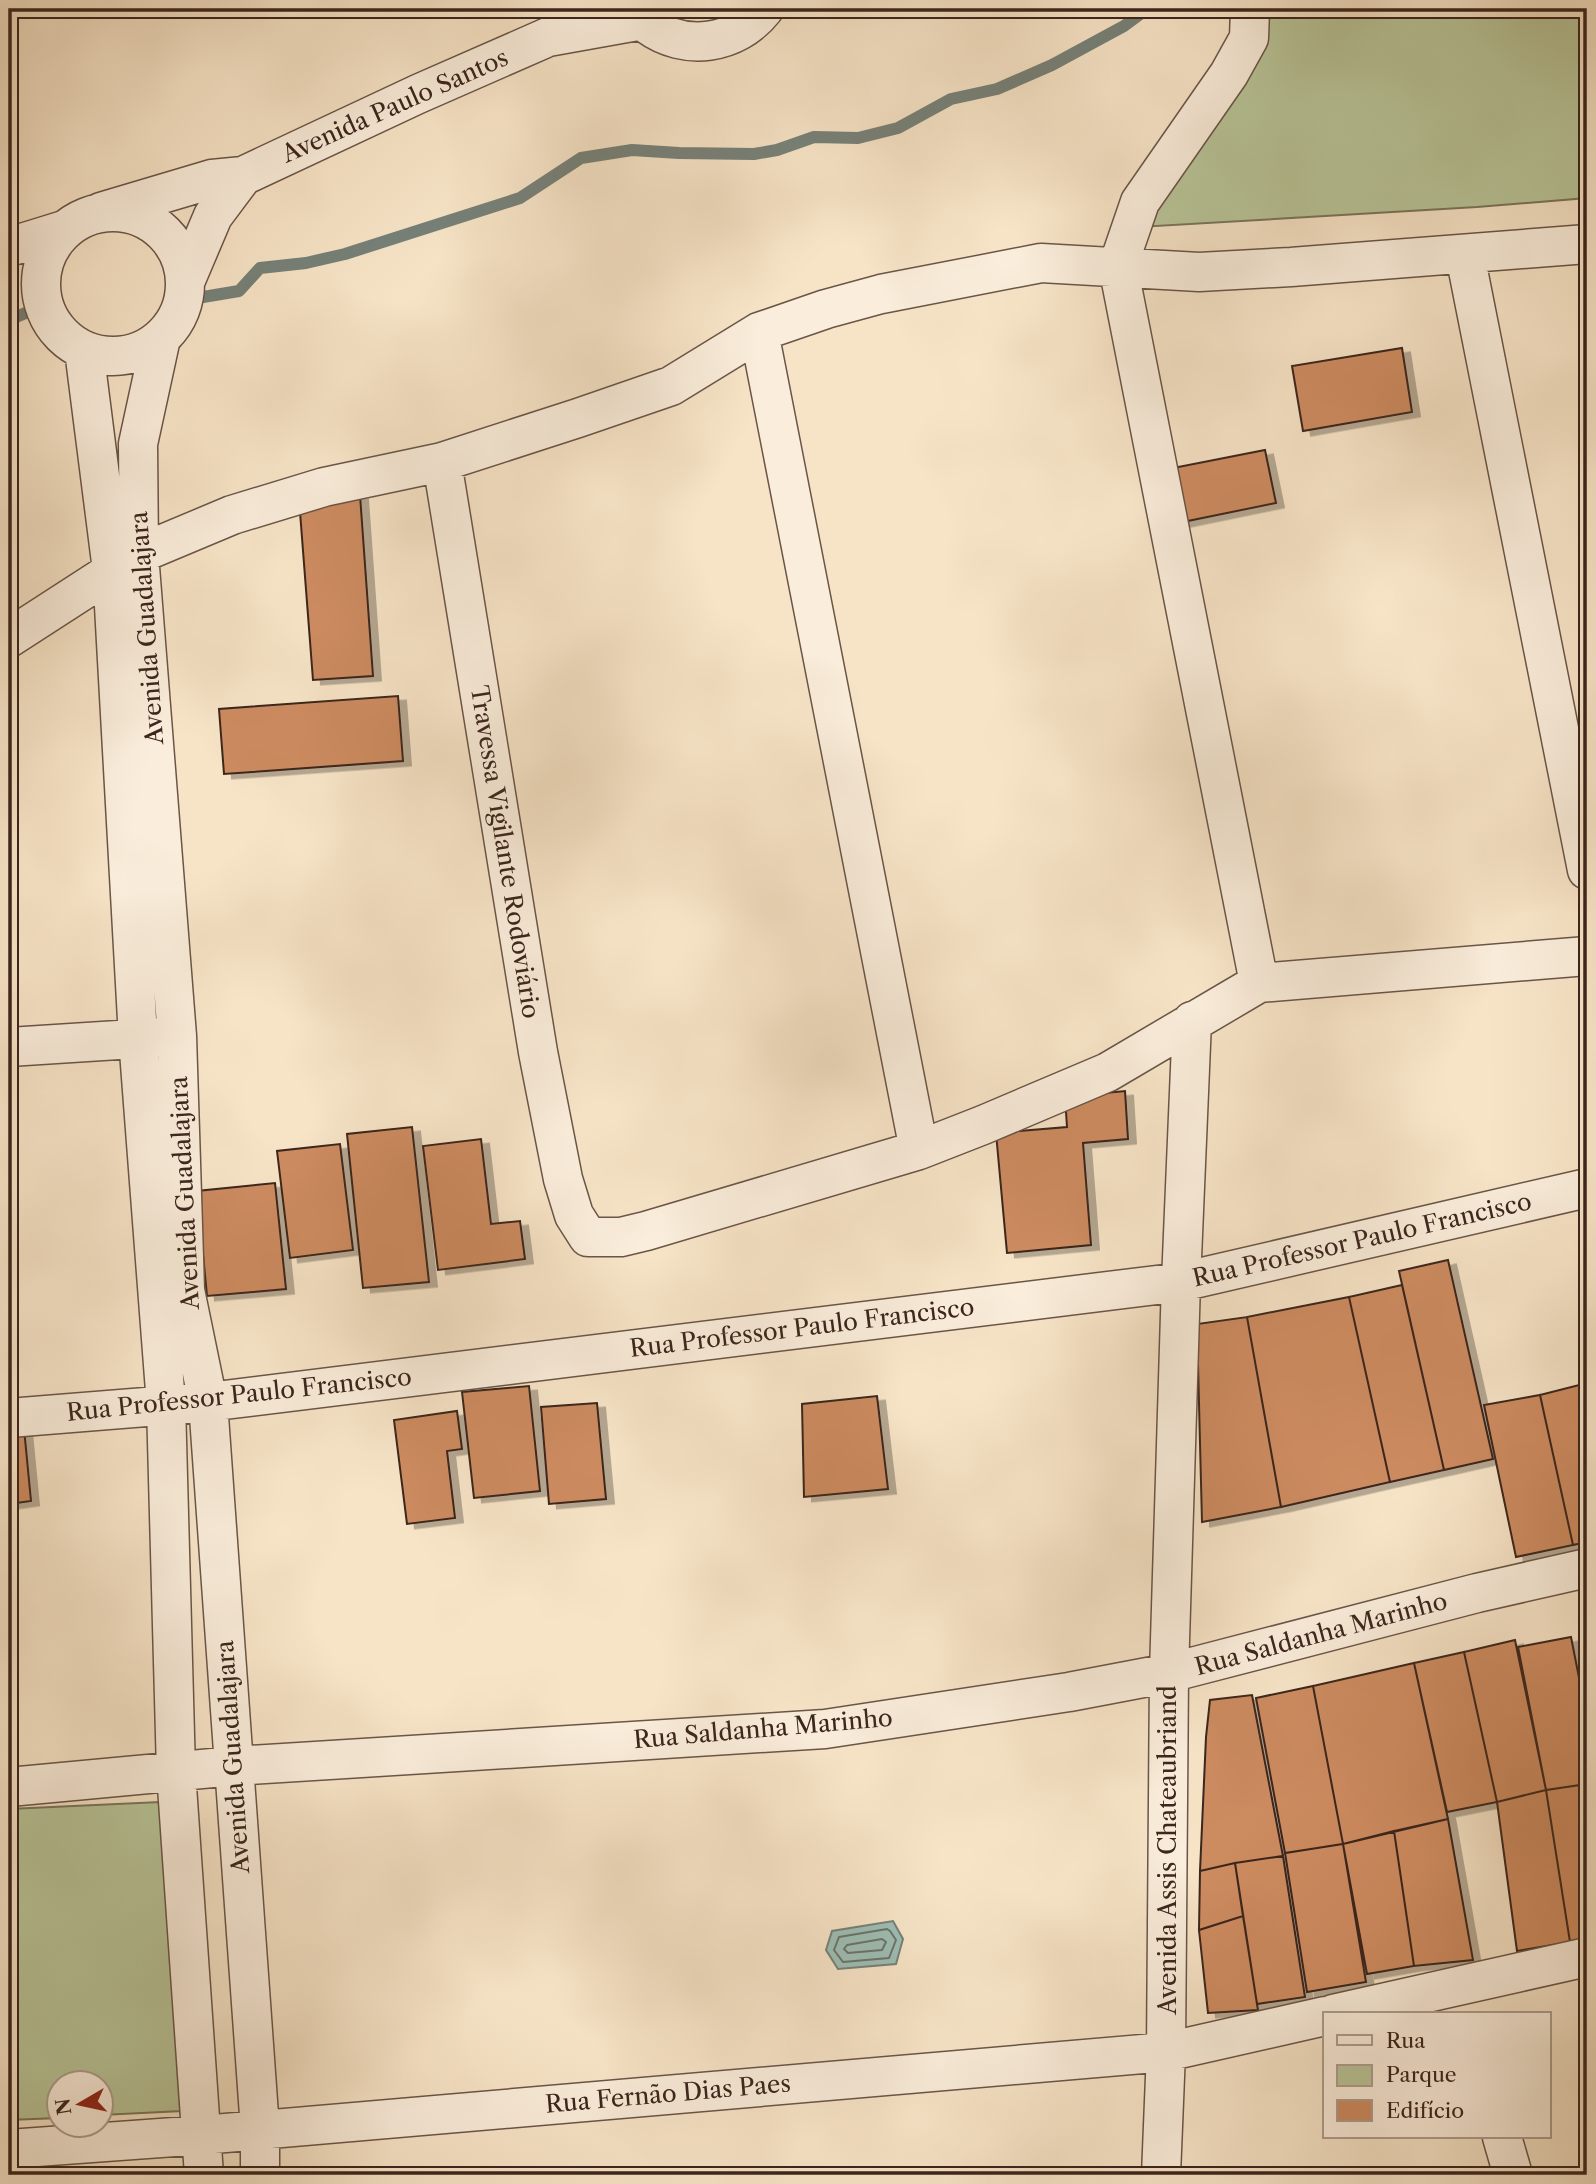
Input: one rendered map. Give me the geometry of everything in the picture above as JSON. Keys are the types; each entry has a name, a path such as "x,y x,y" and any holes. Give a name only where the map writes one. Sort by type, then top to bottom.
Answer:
{"street":[{"name":"Avenida Paulo Santos","path":"548,37 575,9"},
{"path":"638,15 670,37 695,43 720,40 744,29 764,9"},
{"path":"1250,9 1249,38 1229,74 1140,202 1118,266 1259,983"},
{"name":"Avenida Paulo Santos","path":"101,212 212,179 243,176 548,37 638,15"},
{"name":"Avenida Paulo Santos","path":"185,282 213,216 243,176"},
{"path":"9,247 64,230 101,212 122,212 141,217 159,228 172,244 181,262 185,282 182,303 174,322 161,338 144,349 124,355 104,356 84,350 67,339 53,324 44,303 41,285 43,265 64,230"},
{"path":"9,638 125,562 232,515 324,487 442,461 671,386 759,332 870,297 1041,263 1199,272 1465,255 1587,244"},
{"path":"1465,255 1587,870"},
{"path":"9,287 44,303"},
{"path":"759,332 919,1150 1108,1072 1259,983 1587,956"},
{"name":"Avenida Guadalajara","path":"161,338 138,444 125,562 177,1036 185,1290 208,1402 260,2129 260,2175"},
{"path":"84,350 125,562 138,1038 166,1404 176,1772 204,2175"},
{"name":"Travessa Vigilante Rodoviário","path":"442,461 538,1052 563,1179 574,1215 588,1237 621,1237 646,1231 919,1150"},
{"name":"Avenida Assis Chateaubriand","path":"1161,2175 1166,2052 1169,1673 1192,1021"},
{"path":"9,1046 177,1036"},
{"name":"Rua Professor Paulo Francisco","path":"9,1418 208,1402 1181,1282 1587,1188"},
{"name":"Rua Saldanha Marinho","path":"9,1787 234,1766 825,1729 1069,1692 1169,1673 1477,1593 1587,1568"},
{"path":"1342,2012 1587,1957"},
{"name":"Rua Fernão Dias Paes","path":"9,2149 202,2135 1166,2052 1323,2016"},
{"path":"1502,2138 1513,2175"}],"green space":[{"path":"1241,9 1587,9 1587,198 1122,228 1242,22"},
{"path":"160,1802 182,2111 116,2114 116,2068 46,2068 46,2119 9,2120 9,1809"}],"water":[{"path":"893,1921 903,1939 896,1964 838,1969 826,1950 832,1931"}],"building":[{"path":"1402,348 1412,412 1303,431 1292,366"},
{"path":"1265,450 1276,503 1178,523 1168,469"},
{"path":"360,495 373,676 313,680 299,499"},
{"path":"398,696 403,761 224,774 219,709"},
{"path":"1125,1091 1128,1139 1083,1143 1091,1245 1007,1253 996,1133 1067,1127 1065,1097"},
{"path":"412,1127 429,1282 363,1288 347,1134"},
{"path":"481,1139 491,1224 520,1221 525,1259 438,1270 423,1146"},
{"path":"340,1144 353,1250 290,1258 277,1151"},
{"path":"275,1183 286,1289 207,1296 197,1191"},
{"path":"1448,1260 1493,1459 1444,1470 1399,1271"},
{"path":"1402,1285 1444,1470 1390,1482 1349,1297"},
{"path":"1349,1297 1390,1482 1281,1507 1247,1317"},
{"path":"1247,1317 1281,1507 1202,1522 1197,1324"},
{"path":"1587,1383 1587,1542 1573,1545 1540,1395"},
{"path":"529,1386 540,1491 474,1498 462,1392"},
{"path":"1540,1395 1573,1545 1516,1557 1484,1405"},
{"path":"877,1396 888,1489 804,1497 802,1404"},
{"path":"597,1403 606,1499 549,1504 541,1407"},
{"path":"457,1411 462,1449 447,1451 455,1518 407,1524 394,1420"},
{"path":"23,1418 31,1501 9,1504 9,1419"},
{"path":"1571,1637 1587,1718 1587,1784 1546,1790 1518,1647"},
{"path":"1515,1640 1546,1790 1497,1802 1464,1652"},
{"path":"1464,1652 1497,1802 1447,1812 1414,1663"},
{"path":"1414,1663 1448,1819 1343,1844 1313,1686"},
{"path":"1313,1686 1343,1844 1285,1853 1256,1698"},
{"path":"1252,1695 1283,1856 1200,1871 1210,1700"},
{"path":"1587,1784 1587,1940 1570,1942 1546,1790"},
{"path":"1546,1790 1570,1942 1517,1951 1497,1802"},
{"path":"1448,1819 1473,1960 1414,1966 1394,1831"},
{"path":"1394,1831 1414,1966 1367,1974 1343,1844"},
{"path":"1343,1844 1366,1982 1307,1992 1285,1853"},
{"path":"1283,1856 1305,1997 1257,2004 1235,1863"},
{"path":"1235,1863 1243,1916 1199,1930 1200,1871"},
{"path":"1243,1916 1258,2010 1208,2013 1199,1930"}],"waterway":[{"path":"191,299 239,291 260,268 306,263 345,254 520,198 581,158 632,150 754,154 777,150 814,137 858,138 898,128 951,99 997,89 1052,65 1124,26 1147,9"},
{"path":"9,320 42,306"}]}
